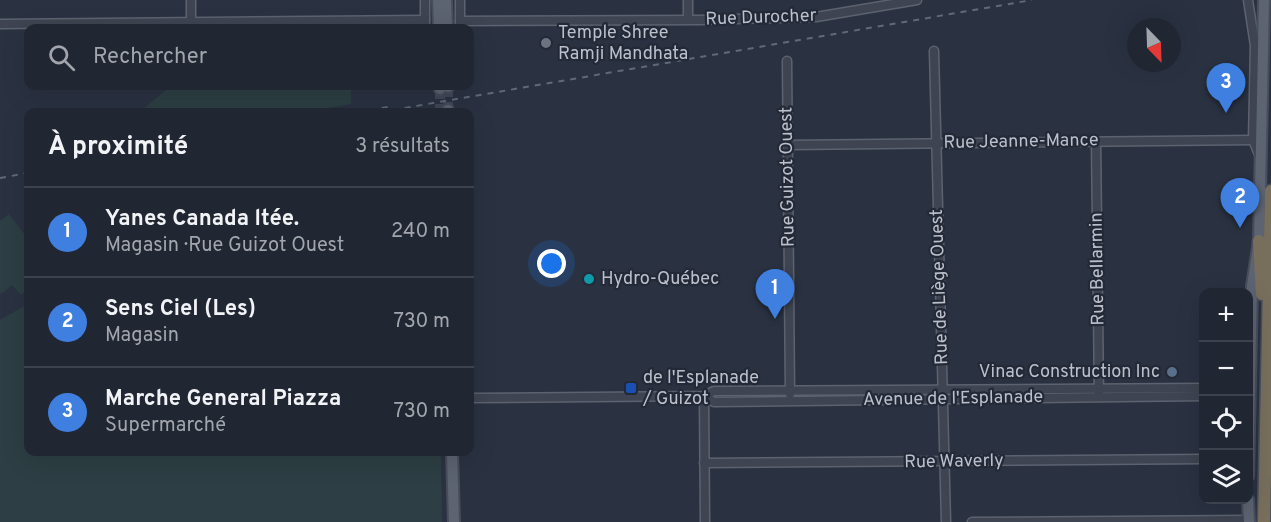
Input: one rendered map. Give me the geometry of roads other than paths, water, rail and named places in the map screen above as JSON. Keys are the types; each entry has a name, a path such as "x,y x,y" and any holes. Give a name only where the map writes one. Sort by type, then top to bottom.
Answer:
{"highway":[{"path":"1264,522 1271,191"},
{"path":"1259,241 1266,382"}],"main road":[{"path":"438,0 439,24"},
{"path":"446,0 447,24"},
{"path":"1251,342 1253,278 1259,241 1264,0"},
{"path":"1249,396 1249,450"},
{"path":"452,456 453,520"},
{"path":"1248,504 1249,521"}],"street":[{"path":"190,0 190,24"},
{"path":"425,0 425,24"},
{"path":"460,0 460,24"},
{"path":"688,0 688,19"},
{"name":"Rue Durocher","path":"474,25 821,16 917,0"},
{"path":"1248,0 1255,49 1253,140 1261,159"},
{"path":"0,24 24,24"},
{"name":"Rue de Liège Ouest","path":"934,51 946,522"},
{"name":"Rue Guizot Ouest","path":"787,60 790,401"},
{"name":"Rue Jeanne-Mance","path":"788,145 1253,140"},
{"name":"Rue Bellarmin","path":"1096,141 1099,393"},
{"name":"Avenue de l'Esplanade","path":"704,396 714,402 943,399 1199,388"},
{"name":"Avenue de l'Esplanade","path":"474,398 704,396 714,391 943,389 1199,396"},
{"path":"704,396 705,522"},
{"name":"Rue Waverly","path":"704,463 1199,459"},
{"path":"972,522 1249,521"}],"tunnel":[{"path":"440,90 440,108"},
{"path":"448,90 448,108"}],"railway":[{"path":"404,108 1032,0"},
{"path":"382,108 388,107"},
{"path":"0,178 24,174"}],"place":[{"name":"Temple Shree Ramji Mandhata","path":"546,43"},
{"name":"Marche General Piazza","path":"1226,113"},
{"name":"Sens Ciel (Les)","path":"1240,228"},
{"name":"Hydro-Québec","path":"589,279"},
{"name":"Yanes Canada ltée.","path":"775,319"},
{"name":"Vinac Construction Inc","path":"1172,372"},
{"name":"de l'Esplanade / Guizot","path":"631,388"}]}
